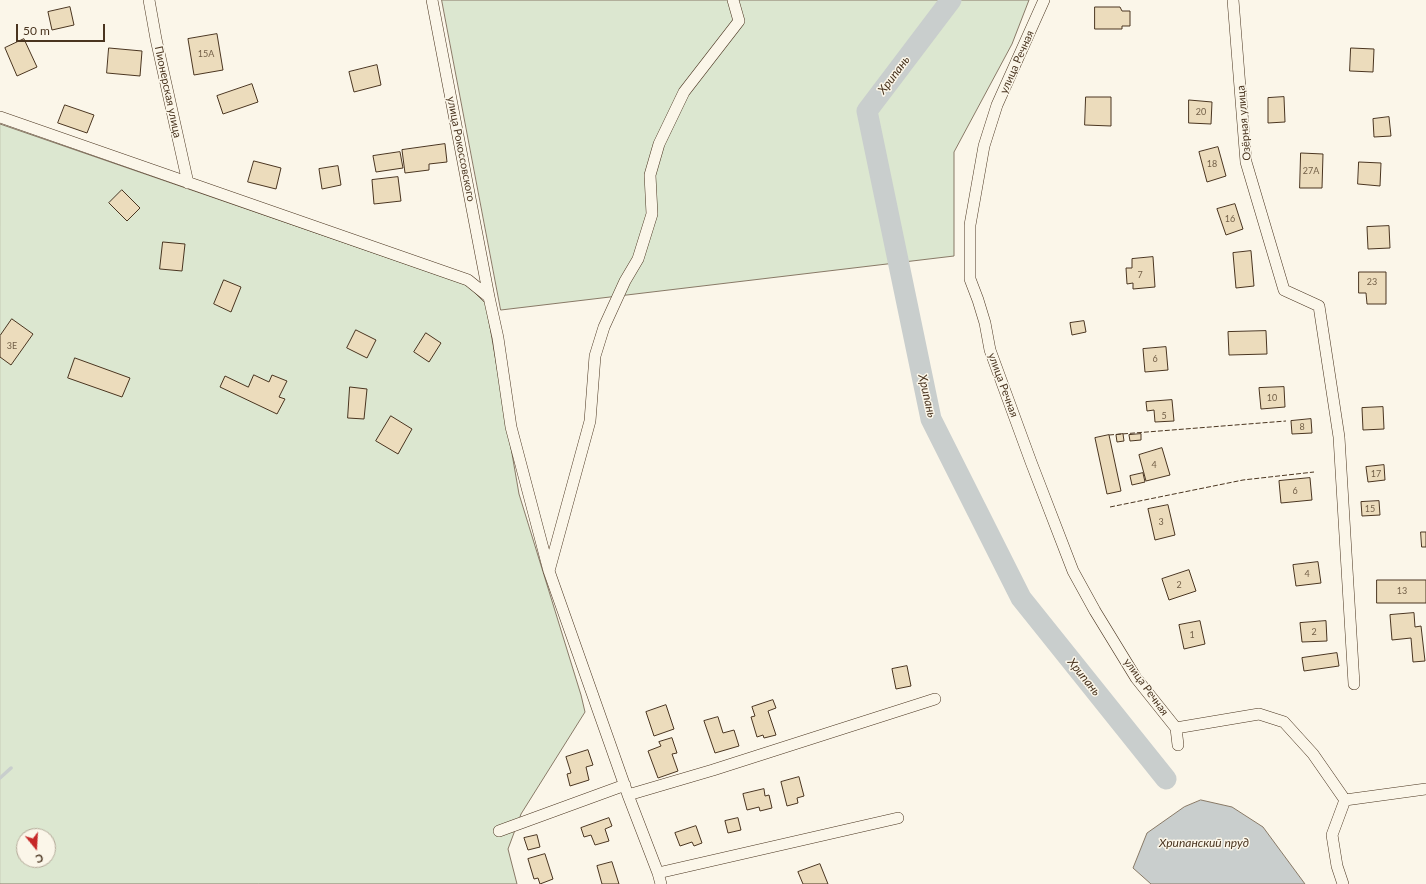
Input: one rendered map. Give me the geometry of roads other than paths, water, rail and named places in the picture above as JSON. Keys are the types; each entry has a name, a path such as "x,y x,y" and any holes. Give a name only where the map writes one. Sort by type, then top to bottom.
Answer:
{"street":[{"name":"Пионерская улица","path":"149,0 156,39 188,183"},
{"name":"улица Рокоссовского","path":"432,0 498,338 511,427 549,572 659,879"},
{"path":"549,572 590,421 595,356 604,326 625,281 638,259 652,214 650,175 659,144 684,92 739,21 733,0"},
{"name":"улица Речная","path":"1044,0 997,105 984,146 970,225 970,279 985,323 990,350 1072,571 1136,678 1176,728"},
{"name":"Озёрная улица","path":"1233,0 1246,162 1284,290 1319,306 1339,437 1354,684"},
{"path":"0,118 468,280 489,297"},
{"path":"499,831 626,790 713,770 936,700"},
{"path":"1178,745 1176,728 1259,714 1284,722 1313,754 1345,800"},
{"path":"1345,800 1426,789"},
{"path":"1343,884 1337,866 1332,835 1345,800"},
{"path":"659,879 898,818"}],"water":[{"name":"Хрипанский пруд","path":"1201,800 1232,807 1263,827 1305,884 1151,884 1133,868 1147,833 1184,807"}],"waterway":[{"name":"Хрипань","path":"951,0 867,111 931,419 1021,598 1166,779"},
{"path":"0,778 11,768"}]}
